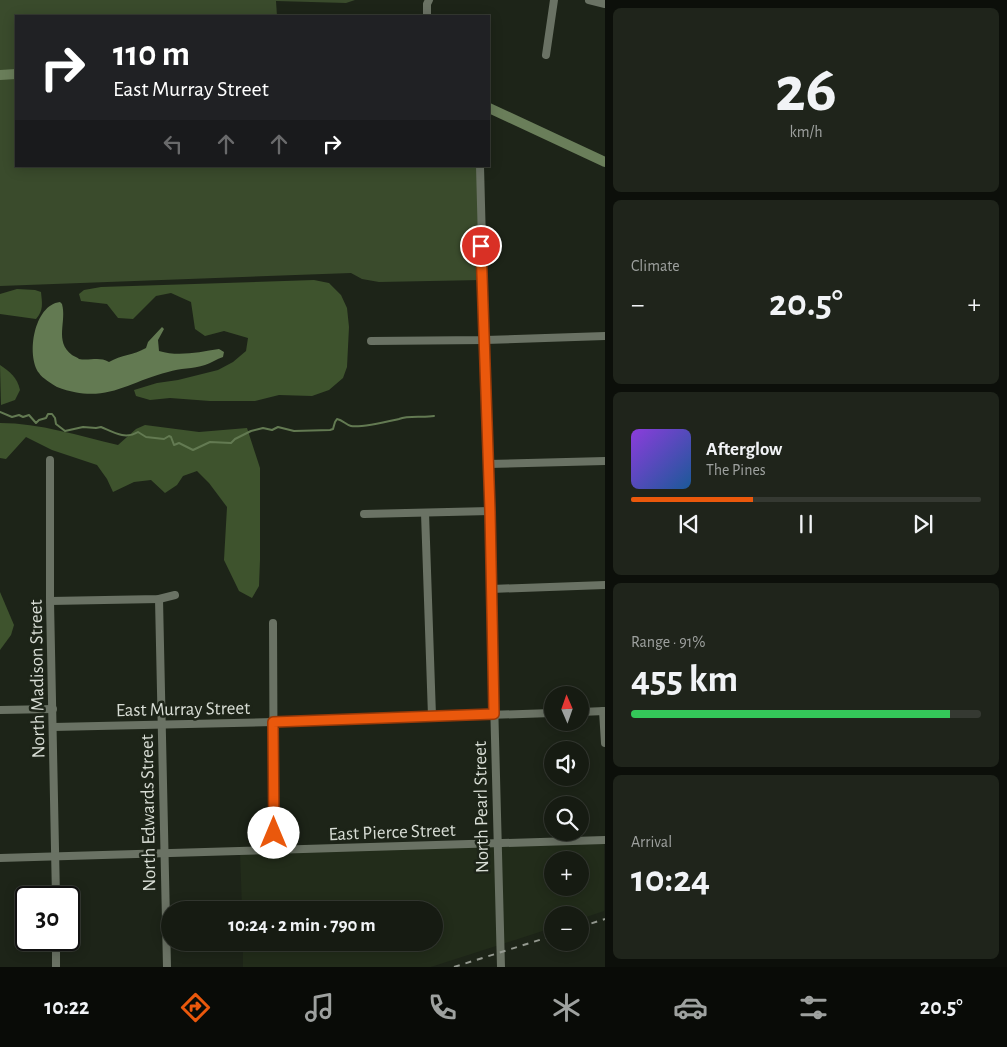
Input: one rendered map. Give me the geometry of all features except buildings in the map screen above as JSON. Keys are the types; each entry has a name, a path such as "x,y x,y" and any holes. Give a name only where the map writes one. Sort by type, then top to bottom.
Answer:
{"main road":[{"path":"0,75 15,74"},
{"path":"490,108 604,162"}],"street":[{"path":"427,15 429,0"},
{"path":"546,55 554,0"},
{"path":"589,0 604,4"},
{"name":"North Pearl Street","path":"480,167 501,967"},
{"path":"371,341 604,336"},
{"name":"North Madison Street","path":"50,460 50,601 56,886"},
{"path":"488,464 604,461"},
{"path":"364,514 490,511"},
{"path":"425,513 432,716"},
{"path":"491,589 604,585"},
{"path":"50,601 159,599 175,595"},
{"name":"North Edwards Street","path":"159,599 167,967"},
{"path":"273,623 274,851"},
{"path":"0,710 53,709"},
{"path":"589,712 604,711 604,743"},
{"name":"East Murray Street","path":"53,727 544,713"},
{"name":"East Pierce Street","path":"0,858 604,840"},
{"path":"56,951 56,967"}],"shaded area":[{"path":"0,0 355,0 346,3 276,1 277,15 15,15 15,167 480,167 482,280 379,282 362,279 351,273 0,286"},
{"path":"314,280 329,283 341,295 347,308 349,327 347,367 343,378 329,390 312,396 279,395 255,401 210,401 170,398 150,400 136,396 134,390 218,370 233,362 246,351 248,338 224,331 205,336 195,329 191,302 171,293 156,296 133,319 118,318 107,304 81,301 79,294 84,290 101,287"},
{"path":"17,289 41,292 41,309 36,319 0,314 0,294"},
{"path":"60,302 63,311 62,337 64,344 72,355 79,359 102,359 109,362 137,352 146,348 148,342 162,327 164,329 158,340 159,351 182,354 219,349 224,352 223,357 205,365 173,371 102,393 74,392 57,387 39,373 33,355 33,343 35,332 44,312 51,305"},
{"path":"0,365 13,375 20,390 15,400 1,405"},
{"path":"0,423 30,425 118,445 136,429 145,425 199,432 247,428 260,468 259,586 252,598 239,591 224,560 227,507 209,483 197,471 183,476 177,485 165,493 151,480 134,482 113,492 97,465 52,450 26,437 6,459 0,458"},
{"path":"0,592 14,625 11,635 0,650"},
{"path":"604,840 604,911 589,916 589,906 544,906 544,931 431,967 243,967 243,951 443,951 443,901 242,901 240,852"}],"waterway":[{"path":"0,412 12,417 29,415 36,423 46,418 48,414 52,414 56,424 65,431 83,427 101,427 124,435 138,432 146,437 164,439 169,436 174,445 179,443 193,450 210,442 231,443 251,431 263,428 272,430 278,427 294,431 330,430 333,429 337,419 355,426 407,417 434,416"}],"railway":[{"path":"589,924 605,919"},
{"path":"454,967 544,939"}],"route":[{"path":"274,833 273,722 494,714 490,511 481,246"}]}
